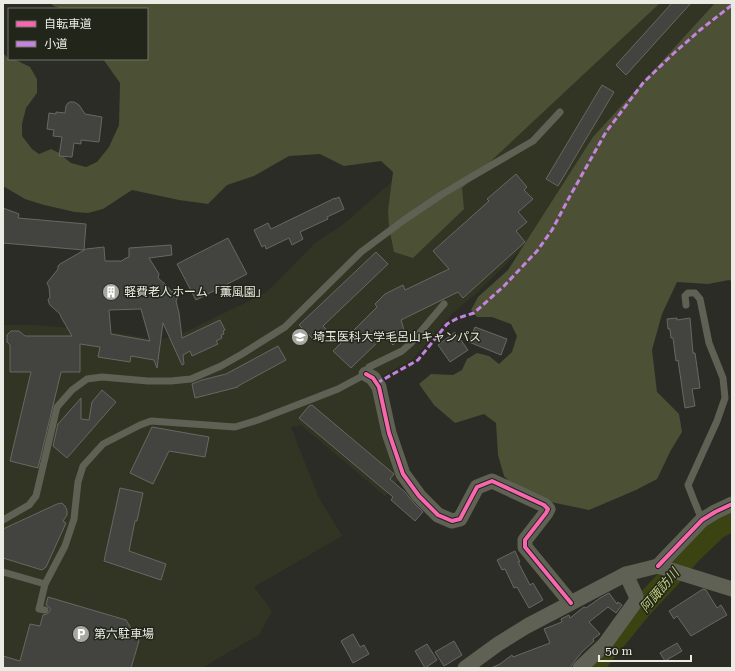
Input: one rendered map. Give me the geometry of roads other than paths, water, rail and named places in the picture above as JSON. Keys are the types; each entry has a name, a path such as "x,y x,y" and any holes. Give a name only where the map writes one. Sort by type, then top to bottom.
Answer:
{"street":[{"path":"366,374 373,378 379,387 389,433 403,474 419,496 438,515 452,521 460,519 477,487 492,481 544,505 548,509 525,540 525,547 571,603"},
{"path":"663,567 702,520 732,504"},
{"path":"465,668 498,644 527,626 626,574 648,567 663,567 732,591"},
{"path":"580,668 605,644 636,601 636,596 626,574"}],"lane":[{"path":"3,520 30,505 36,496 57,407 72,390 87,379 102,377 171,381 191,379 221,366 285,327 367,247 441,195 534,141 560,112"},
{"path":"686,305 686,296 688,293 695,294 700,299 709,343 723,378 725,398 717,421 688,485 702,520"},
{"path":"45,610 39,609 45,584 65,546 74,519 78,482 83,466 102,444 151,421 235,427 258,420 338,389 366,374 369,367 402,351 411,343 444,304"},
{"path":"3,572 45,584"}],"waterway":[{"name":"阿諏訪川","path":"592,668 641,608 691,553 717,528 732,521"}],"place":[{"name":"軽費老人ホーム「薫風園」","path":"111,292"},
{"name":"埼玉医科大学毛呂山キャンパス","path":"300,337"},
{"name":"第六駐車場","path":"81,634"}]}
